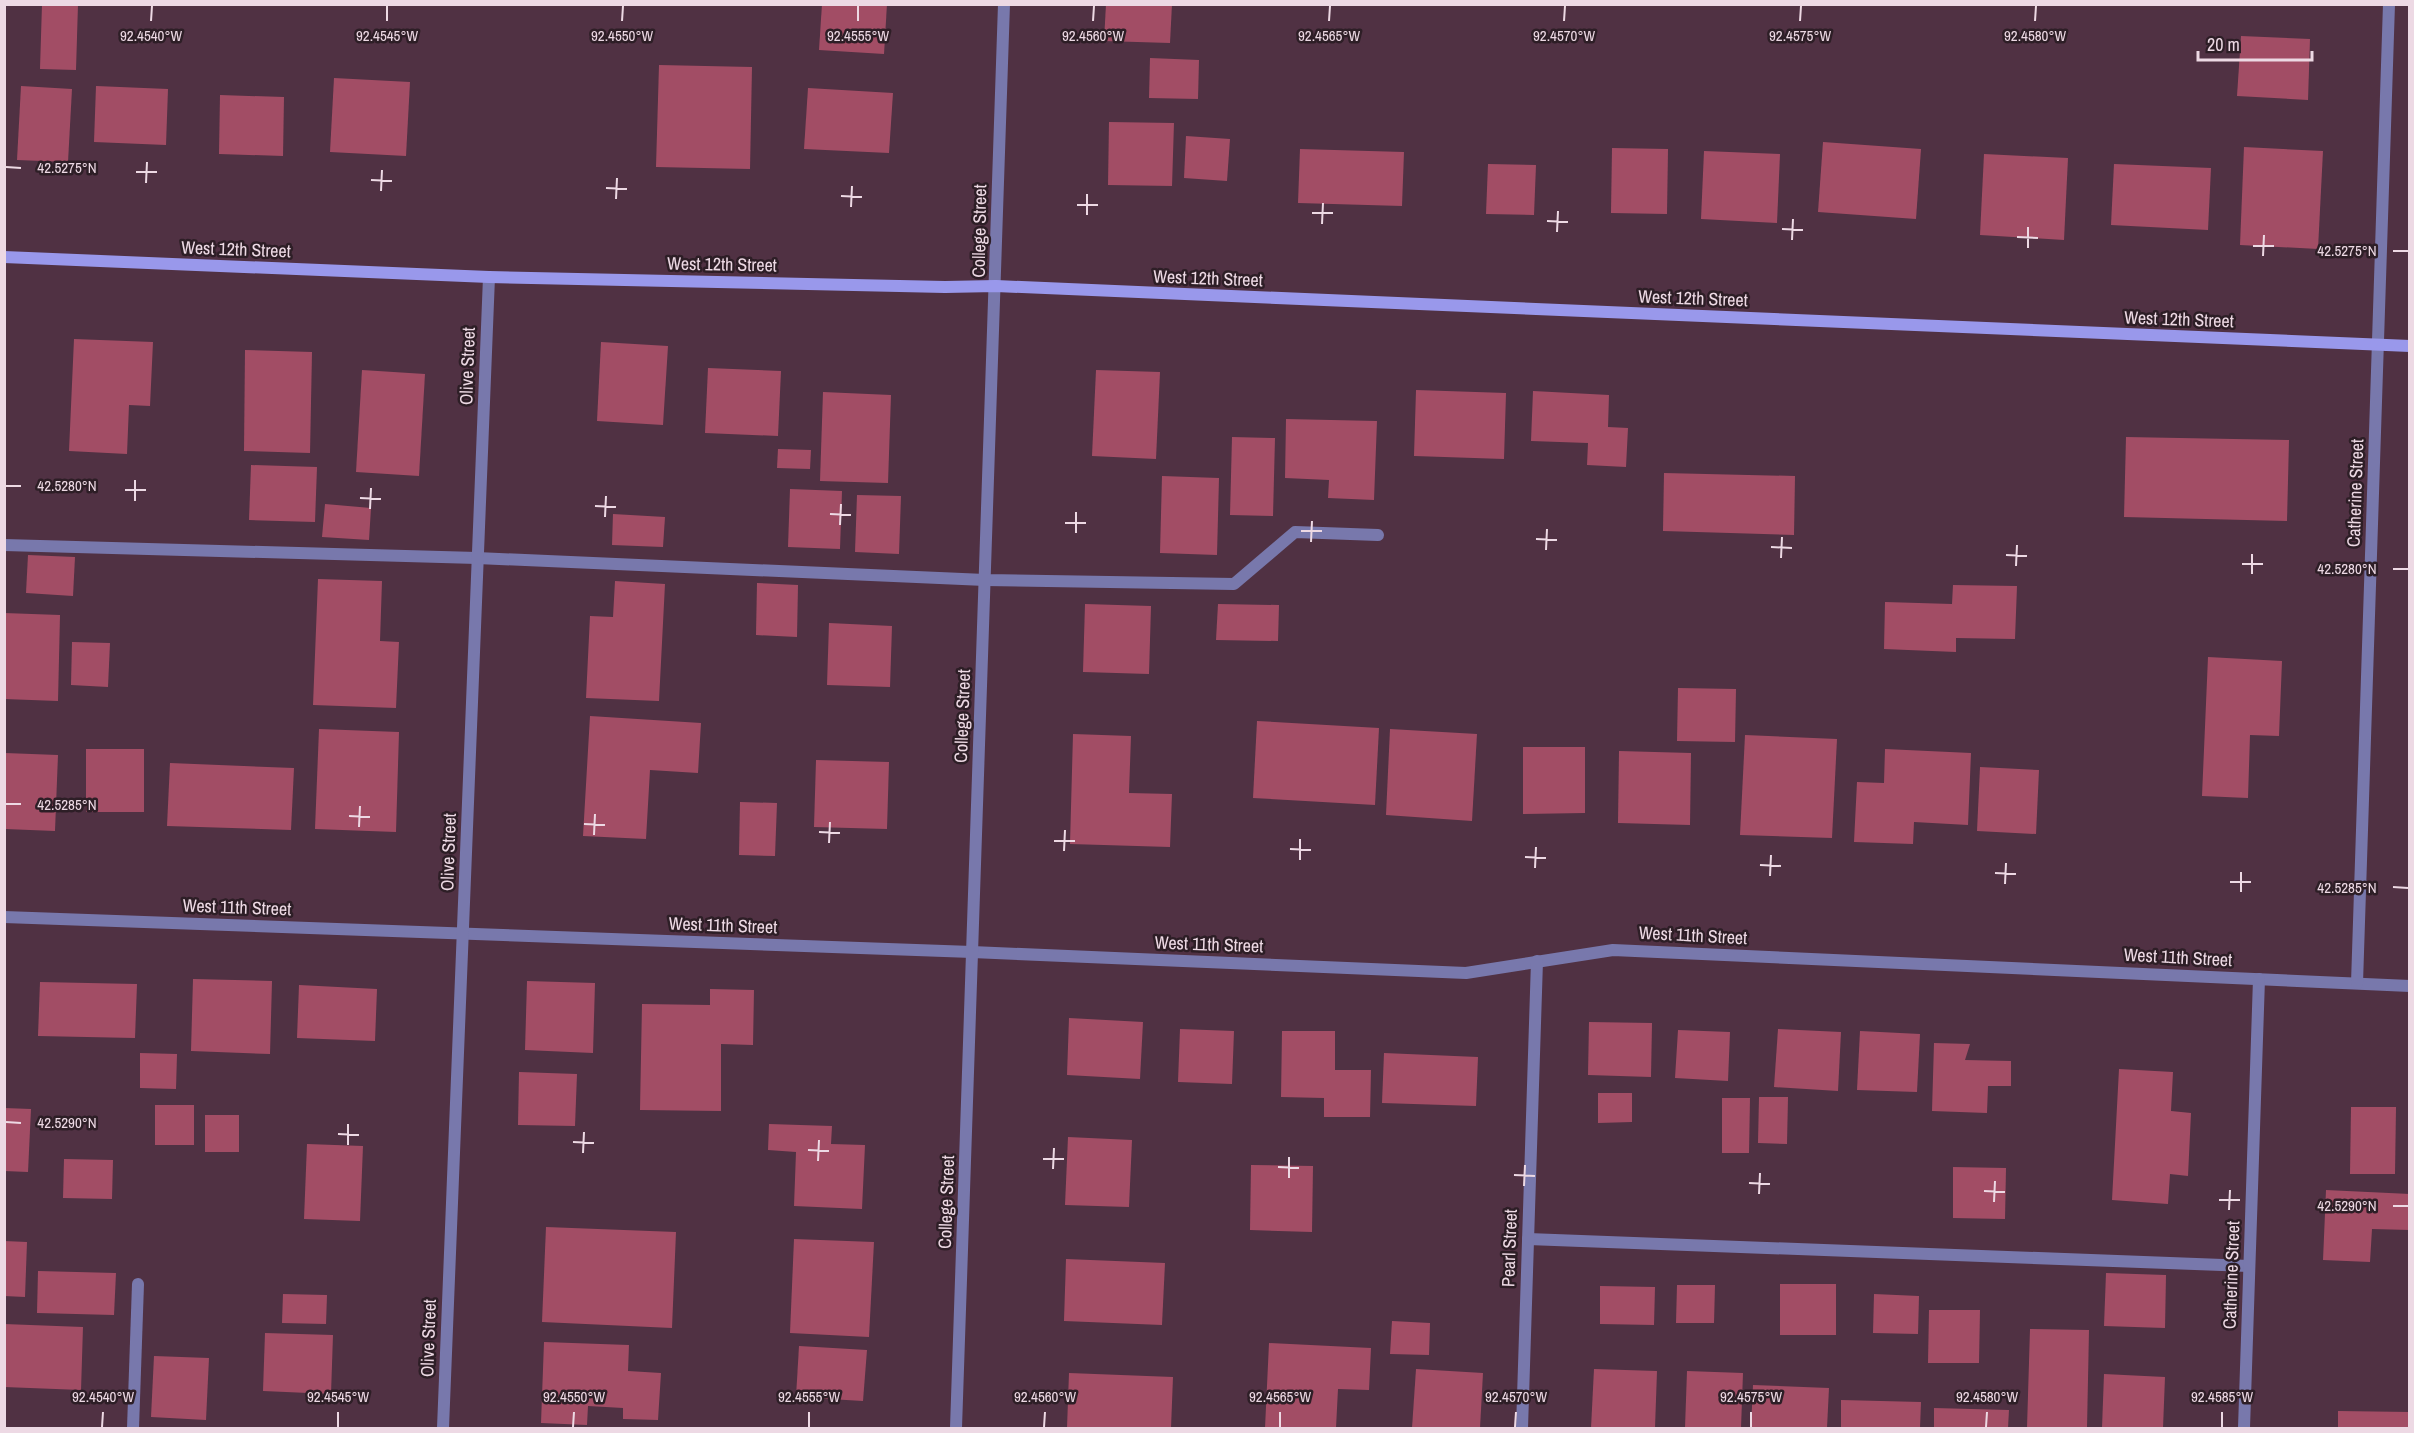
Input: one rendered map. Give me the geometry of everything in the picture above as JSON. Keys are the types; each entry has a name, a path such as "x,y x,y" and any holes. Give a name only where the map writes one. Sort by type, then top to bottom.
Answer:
{"main road":[{"name":"West 12th Street","path":"4,257 489,277 945,287 996,286 2409,346"}],"street":[{"name":"College Street","path":"956,1428 1004,4"},
{"name":"Catherine Street","path":"2356,983 2389,4"},
{"name":"Olive Street","path":"442,1428 489,277"},
{"path":"4,545 477,558 985,580 1234,584 1295,532 1378,535"},
{"name":"West 11th Street","path":"4,917 972,952 1466,973 1613,950 2409,986"},
{"name":"Pearl Street","path":"1522,1428 1537,961"},
{"name":"Catherine Street","path":"2244,1428 2259,979"},
{"path":"1528,1239 2249,1266"},
{"path":"133,1428 138,1284"}],"building":[{"path":"42,4 78,4 76,70 40,69"},
{"path":"822,4 887,4 884,54 819,50"},
{"path":"1106,4 1172,4 1170,43 1104,41"},
{"path":"2241,36 2310,39 2308,100 2237,96"},
{"path":"1150,58 1199,60 1198,99 1149,98"},
{"path":"659,65 752,67 750,169 656,167"},
{"path":"334,78 410,82 406,156 330,152"},
{"path":"21,86 72,89 68,162 17,160"},
{"path":"96,86 168,89 166,145 94,142"},
{"path":"808,88 893,93 889,153 804,149"},
{"path":"220,95 284,97 283,156 219,154"},
{"path":"1109,122 1174,123 1172,186 1108,185"},
{"path":"1186,136 1230,139 1227,181 1184,178"},
{"path":"1823,142 1921,149 1916,219 1818,212"},
{"path":"2244,147 2323,151 2318,249 2240,245"},
{"path":"1612,148 1668,149 1667,214 1611,213"},
{"path":"1300,149 1404,152 1402,206 1298,203"},
{"path":"1704,151 1780,154 1777,223 1701,219"},
{"path":"1984,154 2068,158 2064,240 1980,235"},
{"path":"1488,164 1536,165 1534,215 1486,214"},
{"path":"2114,164 2211,168 2208,230 2111,225"},
{"path":"74,339 153,342 150,406 129,405 127,454 69,451"},
{"path":"601,342 668,346 663,425 597,421"},
{"path":"245,350 312,352 310,453 244,451"},
{"path":"708,368 781,371 778,436 705,433"},
{"path":"362,370 425,374 419,476 356,472"},
{"path":"1096,370 1160,372 1156,459 1092,456"},
{"path":"1416,390 1506,393 1504,459 1414,456"},
{"path":"1533,391 1609,395 1608,427 1628,428 1626,467 1587,465 1588,443 1531,441"},
{"path":"823,392 891,395 888,483 820,481"},
{"path":"1286,419 1377,421 1374,500 1328,498 1329,480 1285,478"},
{"path":"1232,437 1275,438 1273,516 1230,515"},
{"path":"2126,437 2289,440 2287,521 2124,517"},
{"path":"778,449 811,450 810,469 777,468"},
{"path":"251,465 317,467 315,522 249,520"},
{"path":"1664,473 1795,476 1794,535 1663,531"},
{"path":"1162,476 1219,478 1217,555 1160,553"},
{"path":"790,489 842,491 840,549 788,547"},
{"path":"857,495 901,496 899,554 855,552"},
{"path":"325,504 371,508 369,540 322,537"},
{"path":"613,514 665,517 663,547 612,545"},
{"path":"28,555 75,557 73,596 26,593"},
{"path":"318,579 382,581 380,641 399,642 396,708 313,705"},
{"path":"615,581 665,584 659,701 586,698 590,616 613,617"},
{"path":"757,583 798,585 797,637 756,635"},
{"path":"1953,585 2017,586 2015,639 1956,638 1956,652 1884,649 1885,602 1952,604"},
{"path":"1085,604 1151,606 1149,674 1083,672"},
{"path":"1218,604 1279,605 1278,641 1216,640"},
{"path":"4,613 60,615 58,701 4,699"},
{"path":"829,623 892,626 890,687 827,685"},
{"path":"72,642 110,643 108,687 71,685"},
{"path":"2208,657 2282,661 2279,736 2250,735 2248,798 2202,796"},
{"path":"1678,688 1736,689 1735,742 1677,741"},
{"path":"590,716 701,723 698,773 650,770 646,839 583,836"},
{"path":"1257,721 1379,728 1375,805 1253,798"},
{"path":"319,729 399,732 396,832 315,829"},
{"path":"1390,729 1477,734 1472,821 1386,815"},
{"path":"1073,734 1131,736 1129,793 1172,794 1170,847 1070,844"},
{"path":"1745,735 1837,739 1832,838 1740,835"},
{"path":"1523,747 1585,747 1585,813 1523,814"},
{"path":"86,749 144,749 144,812 86,812"},
{"path":"1885,749 1971,753 1968,825 1914,822 1913,844 1854,842 1857,782 1884,783"},
{"path":"1619,751 1691,753 1690,825 1618,823"},
{"path":"5,753 58,755 55,831 5,829"},
{"path":"816,760 889,762 887,829 814,827"},
{"path":"170,763 294,768 291,830 167,826"},
{"path":"1980,767 2039,770 2036,834 1977,831"},
{"path":"740,802 777,803 775,856 739,855"},
{"path":"193,979 272,981 270,1054 191,1051"},
{"path":"527,981 595,983 593,1053 525,1050"},
{"path":"40,982 137,984 135,1038 38,1036"},
{"path":"299,985 377,989 375,1041 297,1038"},
{"path":"710,989 754,990 753,1045 721,1044 721,1111 640,1110 642,1004 710,1005"},
{"path":"1069,1018 1143,1022 1140,1079 1067,1075"},
{"path":"1589,1022 1652,1023 1651,1077 1588,1075"},
{"path":"1180,1029 1234,1031 1232,1084 1178,1082"},
{"path":"1778,1029 1841,1032 1838,1091 1774,1087"},
{"path":"1678,1030 1730,1032 1728,1081 1675,1078"},
{"path":"1282,1031 1335,1031 1335,1070 1371,1070 1370,1117 1324,1117 1324,1098 1281,1097"},
{"path":"1860,1031 1920,1034 1917,1092 1857,1090"},
{"path":"1934,1043 1970,1044 1965,1060 2011,1061 2011,1086 1988,1086 1987,1113 1932,1111"},
{"path":"140,1053 177,1054 176,1089 140,1088"},
{"path":"1384,1053 1478,1057 1476,1106 1382,1103"},
{"path":"2119,1069 2173,1072 2171,1111 2191,1113 2188,1176 2170,1174 2168,1204 2112,1200"},
{"path":"519,1072 577,1074 575,1126 518,1125"},
{"path":"1598,1093 1632,1093 1632,1122 1598,1123"},
{"path":"1759,1097 1788,1097 1787,1144 1758,1143"},
{"path":"1722,1098 1750,1098 1749,1153 1722,1153"},
{"path":"155,1105 194,1105 194,1145 155,1145"},
{"path":"2351,1107 2396,1107 2395,1174 2350,1174"},
{"path":"4,1108 31,1109 28,1172 4,1171"},
{"path":"205,1115 239,1115 239,1152 205,1152"},
{"path":"769,1124 832,1126 831,1144 865,1145 862,1209 794,1206 796,1152 768,1150"},
{"path":"1068,1137 1132,1140 1129,1207 1065,1205"},
{"path":"307,1144 363,1146 360,1221 304,1219"},
{"path":"64,1159 113,1160 112,1199 63,1198"},
{"path":"1251,1165 1313,1166 1312,1232 1250,1230"},
{"path":"1953,1167 2006,1168 2005,1219 1953,1218"},
{"path":"2326,1190 2410,1194 2410,1230 2372,1229 2370,1262 2323,1260"},
{"path":"546,1227 676,1232 672,1328 542,1322"},
{"path":"794,1239 874,1242 869,1337 790,1333"},
{"path":"4,1241 27,1242 25,1297 4,1296"},
{"path":"1066,1259 1165,1263 1162,1325 1064,1321"},
{"path":"38,1271 116,1273 114,1315 37,1313"},
{"path":"2106,1273 2166,1275 2165,1328 2104,1326"},
{"path":"1780,1284 1836,1284 1836,1335 1780,1335"},
{"path":"1677,1285 1715,1285 1714,1323 1676,1323"},
{"path":"1600,1286 1655,1287 1654,1325 1600,1324"},
{"path":"283,1294 327,1295 326,1324 282,1323"},
{"path":"1874,1294 1919,1296 1918,1334 1873,1333"},
{"path":"1929,1310 1980,1310 1979,1363 1928,1363"},
{"path":"1392,1321 1430,1323 1429,1355 1390,1354"},
{"path":"4,1324 83,1327 81,1390 4,1387"},
{"path":"2030,1329 2089,1330 2087,1428 2027,1428"},
{"path":"265,1333 333,1335 331,1394 263,1391"},
{"path":"544,1342 629,1345 628,1371 661,1373 658,1420 623,1419 623,1408 588,1406 587,1425 541,1423"},
{"path":"1269,1343 1371,1348 1369,1390 1338,1389 1336,1428 1265,1428"},
{"path":"799,1346 867,1350 863,1401 796,1397"},
{"path":"154,1356 209,1358 206,1420 151,1417"},
{"path":"1416,1369 1483,1373 1480,1428 1412,1428"},
{"path":"1594,1369 1657,1371 1655,1428 1591,1428"},
{"path":"1687,1371 1743,1373 1741,1428 1685,1428"},
{"path":"1069,1373 1173,1377 1171,1428 1067,1428"},
{"path":"2104,1374 2165,1377 2163,1428 2102,1428"},
{"path":"1753,1385 1829,1388 1827,1428 1751,1428"},
{"path":"1841,1400 1921,1402 1920,1428 1841,1428"},
{"path":"1934,1408 2009,1410 2008,1428 1934,1428"},
{"path":"2338,1411 2410,1412 2410,1428 2338,1428"}]}
